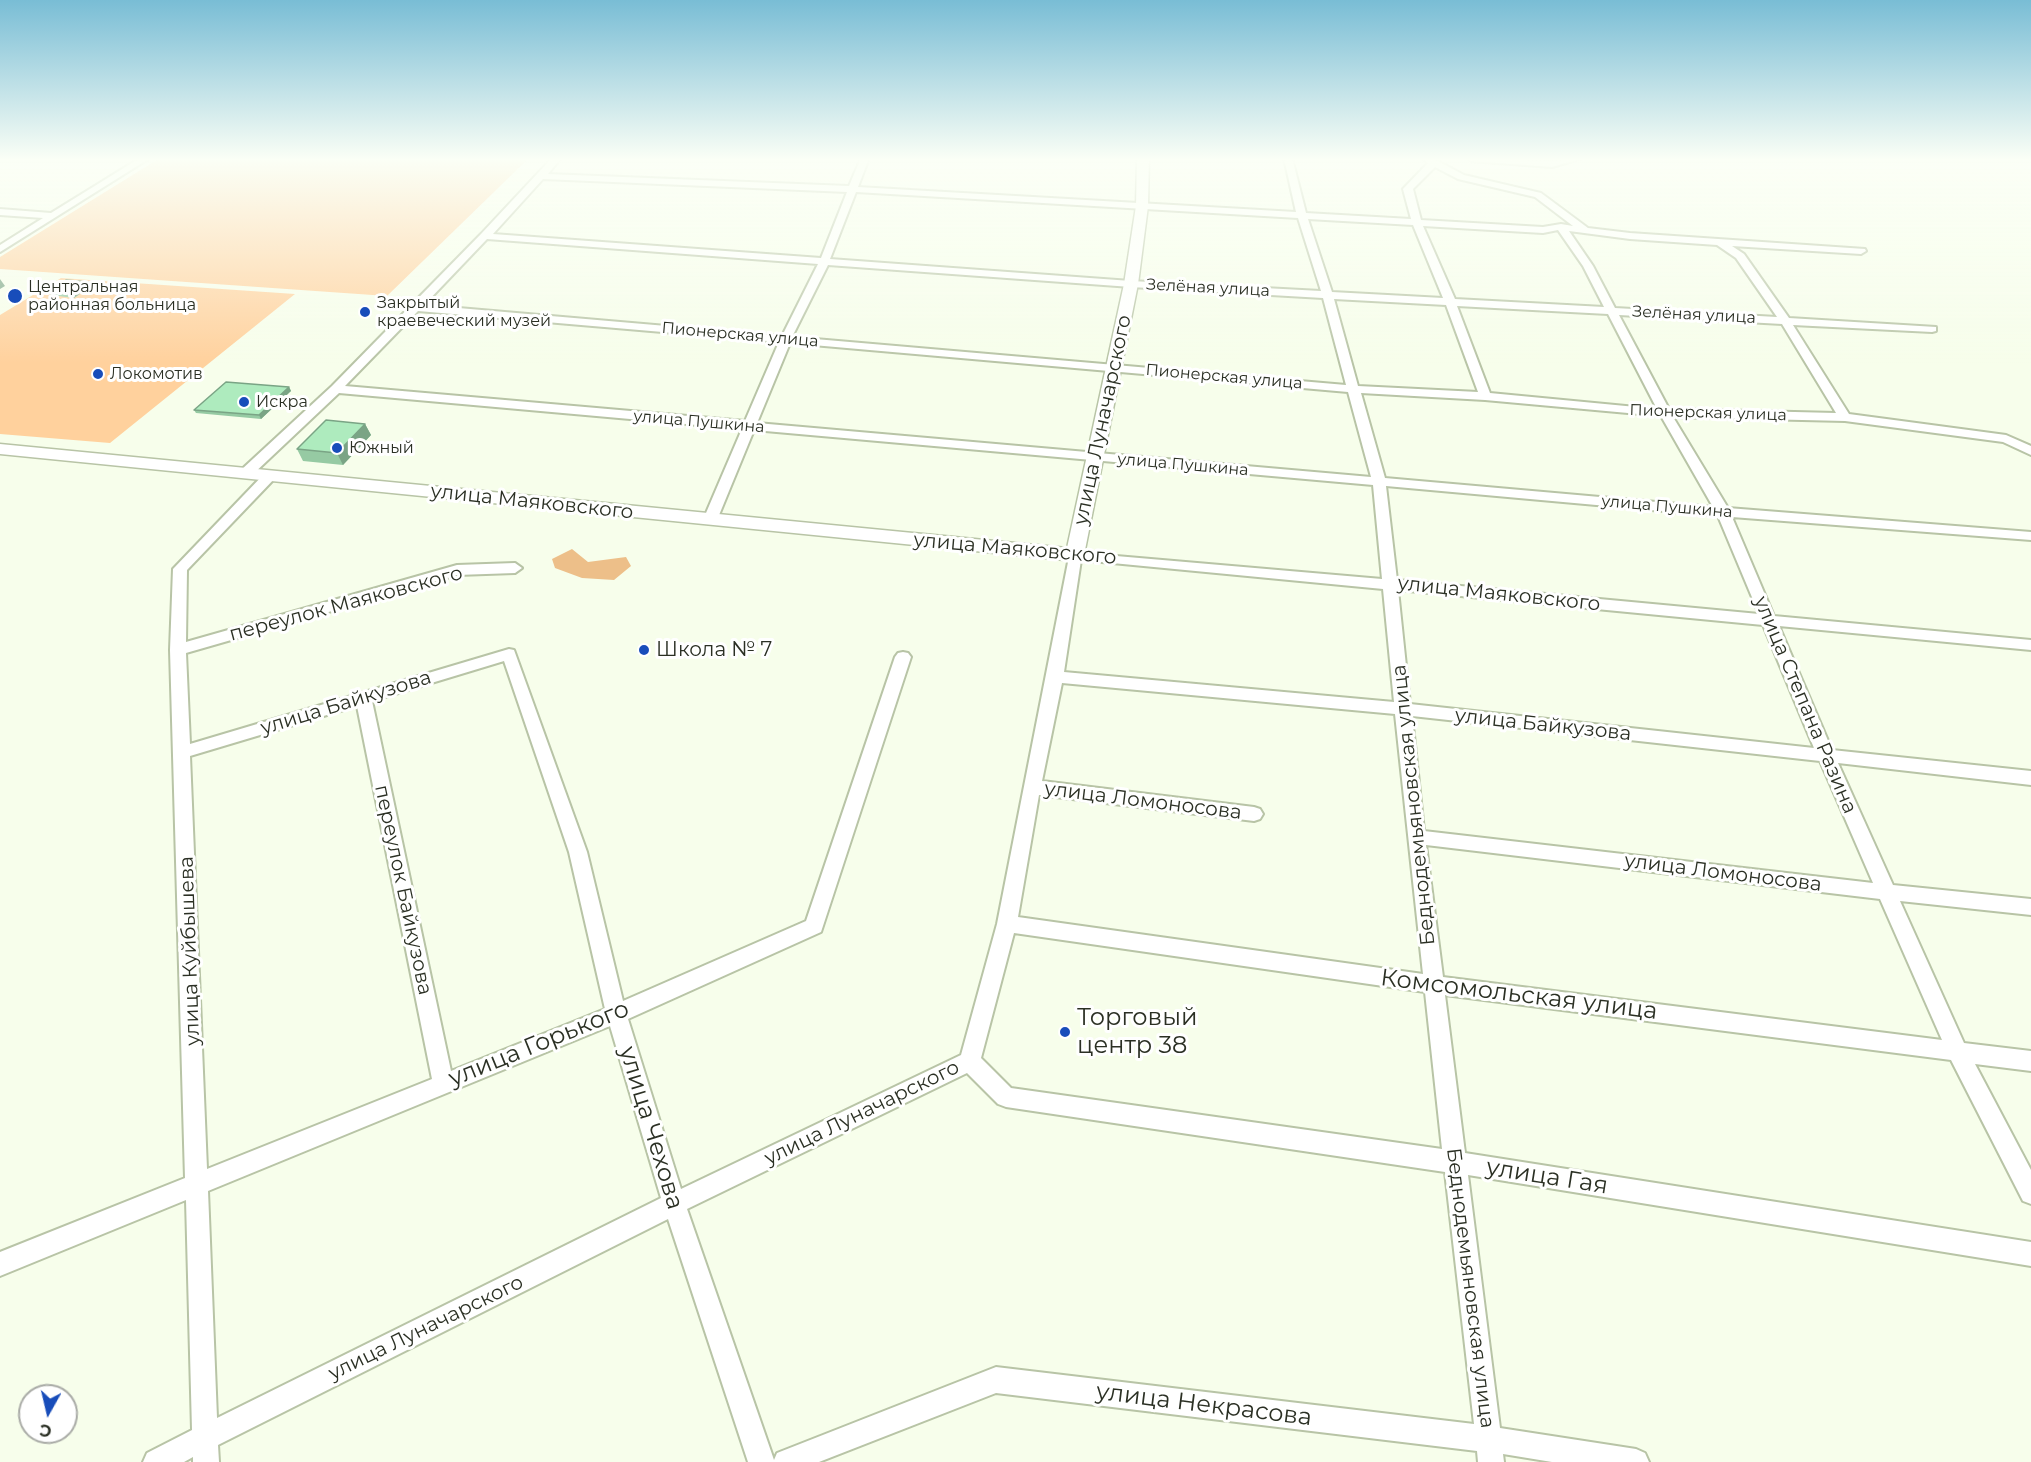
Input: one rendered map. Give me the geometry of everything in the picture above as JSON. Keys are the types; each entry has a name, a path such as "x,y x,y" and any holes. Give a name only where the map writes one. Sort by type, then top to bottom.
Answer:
{"main road":[{"name":"улица Луначарского","path":"1075,555 1131,284 1139,226"},
{"name":"улица Маяковского","path":"0,449 1075,555"}],"street":[{"path":"0,249 36,226"},
{"path":"246,474 336,388 495,226"},
{"path":"710,520 786,338 824,262 838,226"},
{"name":"Беднодемьяновская улица","path":"1305,226 1327,294 1379,481 1416,837 1490,1450"},
{"path":"1418,226 1450,300 1485,396"},
{"path":"1475,226 1543,230 1561,227 1720,242 1861,251"},
{"path":"1581,226 1586,230"},
{"name":"улица Степана Разина","path":"1561,227 1588,266 1665,413 1723,512 1826,756 1957,1051 2031,1193"},
{"name":"Зелёная улица","path":"486,236 1131,284 1450,300 1932,329"},
{"path":"1720,242 1740,256 1785,320 1845,417"},
{"name":"Пионерская улица","path":"414,308 1114,366 1354,389 1485,396 1665,413 1845,417 2006,439 2031,451"},
{"name":"улица Пушкина","path":"336,388 750,427 1723,512 2031,536"},
{"name":"улица Куйбышева","path":"206,1462 178,650 180,569 270,476"},
{"name":"улица Маяковского","path":"1075,555 2031,645"},
{"name":"улица Луначарского","path":"156,1462 674,1204 970,1061 1007,924 1055,677 1075,555"},
{"name":"переулок Маяковского","path":"178,650 457,570 515,568"},
{"name":"улица Байкузова","path":"183,752 509,654"},
{"name":"улица Чехова","path":"509,654 578,852 616,1014 674,1204 761,1462"},
{"name":"улица Горького","path":"0,1264 616,1014 814,926 903,657"},
{"name":"улица Байкузова","path":"1055,677 1404,709 2031,778"},
{"name":"переулок Байкузова","path":"363,697 443,1083"},
{"name":"улица Ломоносова","path":"1032,787 1254,814"},
{"name":"улица Ломоносова","path":"1416,837 1886,892 2031,906"},
{"name":"Комсомольская улица","path":"1007,924 1435,985 2031,1061"},
{"name":"улица Гая","path":"970,1061 1006,1097 1454,1162 2031,1254"},
{"name":"улица Некрасова","path":"786,1462 996,1380 1490,1450 1636,1462"}],"shaded area":[{"path":"50,226 459,226 387,296 0,269 0,257"},
{"name":"Локомотив","path":"61,278 295,294 110,443 0,434 0,315"},
{"path":"572,549 588,562 626,557 631,566 614,580 582,578 555,568 552,559"}],"building":[{"path":"66,280 89,282 71,294 48,292"},
{"name":"Искра","path":"226,382 289,387 259,415 194,410"},
{"path":"326,420 365,424 337,453 297,449"}],"place":[{"name":"Центральная районная больница","path":"15,296"},
{"name":"Закрытый краевеческий музей","path":"365,312"},
{"name":"Локомотив","path":"98,374"},
{"name":"Искра","path":"244,402"},
{"name":"Южный","path":"337,448"},
{"name":"Школа № 7","path":"644,650"},
{"name":"Торговый центр 38","path":"1065,1032"}]}
